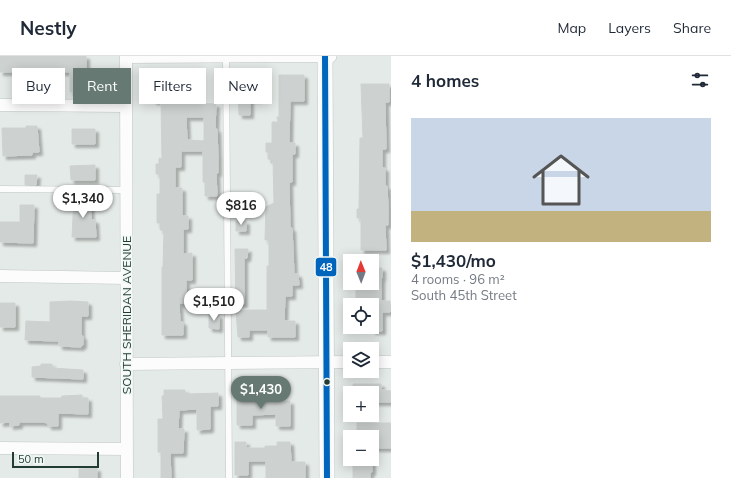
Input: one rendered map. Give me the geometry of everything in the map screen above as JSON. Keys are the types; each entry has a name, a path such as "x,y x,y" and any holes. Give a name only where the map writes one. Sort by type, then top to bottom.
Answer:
{"street":[{"path":"126,56 329,56"},
{"name":"SOUTH SHERIDAN AVENUE","path":"126,56 127,478"},
{"path":"325,56 328,478"},
{"path":"0,105 126,106"},
{"path":"0,276 126,278"},
{"path":"126,364 343,362"},
{"path":"379,362 391,362"},
{"path":"0,448 127,449"}],"lane":[{"path":"226,56 229,478"},
{"path":"0,189 126,190"}],"building":[{"path":"0,56 86,56 86,68 73,68 73,92 70,92 70,72 65,72 65,68 12,68 12,72 0,72"},
{"path":"279,75 304,75 304,101 290,101 289,143 295,143 295,154 292,154 292,182 289,182 290,228 292,228 294,274 298,274 299,285 292,285 292,296 285,296 284,321 295,321 295,337 268,337 268,330 249,330 249,337 238,337 236,310 267,310 267,266 269,266 269,240 265,240 266,207 274,203 273,160 268,159 266,143 272,143 272,122 278,122 277,117 279,117"},
{"path":"361,84 389,84 389,102 385,102 386,149 382,149 382,168 385,168 385,186 387,186 388,208 388,225 385,225 386,250 361,250 361,218 357,218 357,209 359,209 360,138 363,138"},
{"path":"161,104 216,104 215,129 217,129 218,158 218,173 216,173 217,196 205,196 205,182 203,182 203,151 181,151 181,167 175,167 175,188 182,188 182,216 188,216 188,229 183,229 183,254 192,253 192,280 186,280 186,303 179,303 180,322 183,322 183,335 162,335 162,267 164,230 160,230 160,223 157,223 157,194 160,194 160,174 156,174 156,164 159,164 159,158 162,159","holes":["186,117 204,117 204,141 187,140"]},
{"path":"239,104 250,104 250,115 239,115"},
{"path":"26,126 37,126 39,152 32,152 32,155 3,156 2,128 26,128"},
{"path":"72,129 95,129 95,144 72,144"},
{"path":"95,165 95,180 71,180 70,166"},
{"path":"25,175 37,175 36,185 25,185"},
{"path":"74,197 90,197 91,220 95,220 96,237 72,237"},
{"path":"20,205 34,205 33,243 0,242 0,222 20,222"},
{"path":"236,221 246,221 246,231 236,231"},
{"path":"235,249 248,249 247,258 244,258 244,304 236,304"},
{"path":"379,268 382,268 381,301 390,301 390,312 382,312 382,331 379,331 379,298 356,298 356,290 379,290"},
{"path":"50,302 88,302 88,316 81,316 81,336 83,336 83,345 81,345 81,347 59,346 59,341 25,340 26,321 50,322"},
{"path":"0,303 15,303 15,327 0,327"},
{"path":"209,315 219,315 219,329 209,328"},
{"path":"41,364 52,364 52,368 83,370 83,379 32,377 32,367 41,366"},
{"path":"353,384 381,384 381,390 391,391 391,402 379,402 379,386 353,386"},
{"path":"164,390 185,390 185,393 189,394 218,393 218,406 210,406 210,429 197,430 197,409 179,410 178,429 184,429 183,453 170,453 171,478 161,478 161,452 158,452 158,419 163,419 162,396 164,396"},
{"path":"237,393 249,393 249,396 258,396 258,402 290,401 290,426 276,426 276,414 252,415 252,425 237,425"},
{"path":"82,395 82,398 88,398 88,414 58,413 58,426 48,426 48,423 42,422 19,422 19,425 10,426 10,422 0,423 0,396 40,396 40,398 61,398 62,396"},
{"path":"357,423 391,423 391,448 379,448 379,430 357,430"},
{"path":"235,442 246,442 246,448 265,448 265,446 277,446 277,442 290,442 291,462 305,462 305,478 266,478 266,461 248,461 248,475 235,475"},
{"path":"353,466 372,466 370,478 353,478"},
{"path":"97,468 97,478 79,478 79,469"}],"transit line":[{"name":"48","path":"325,56 327,478"}]}
